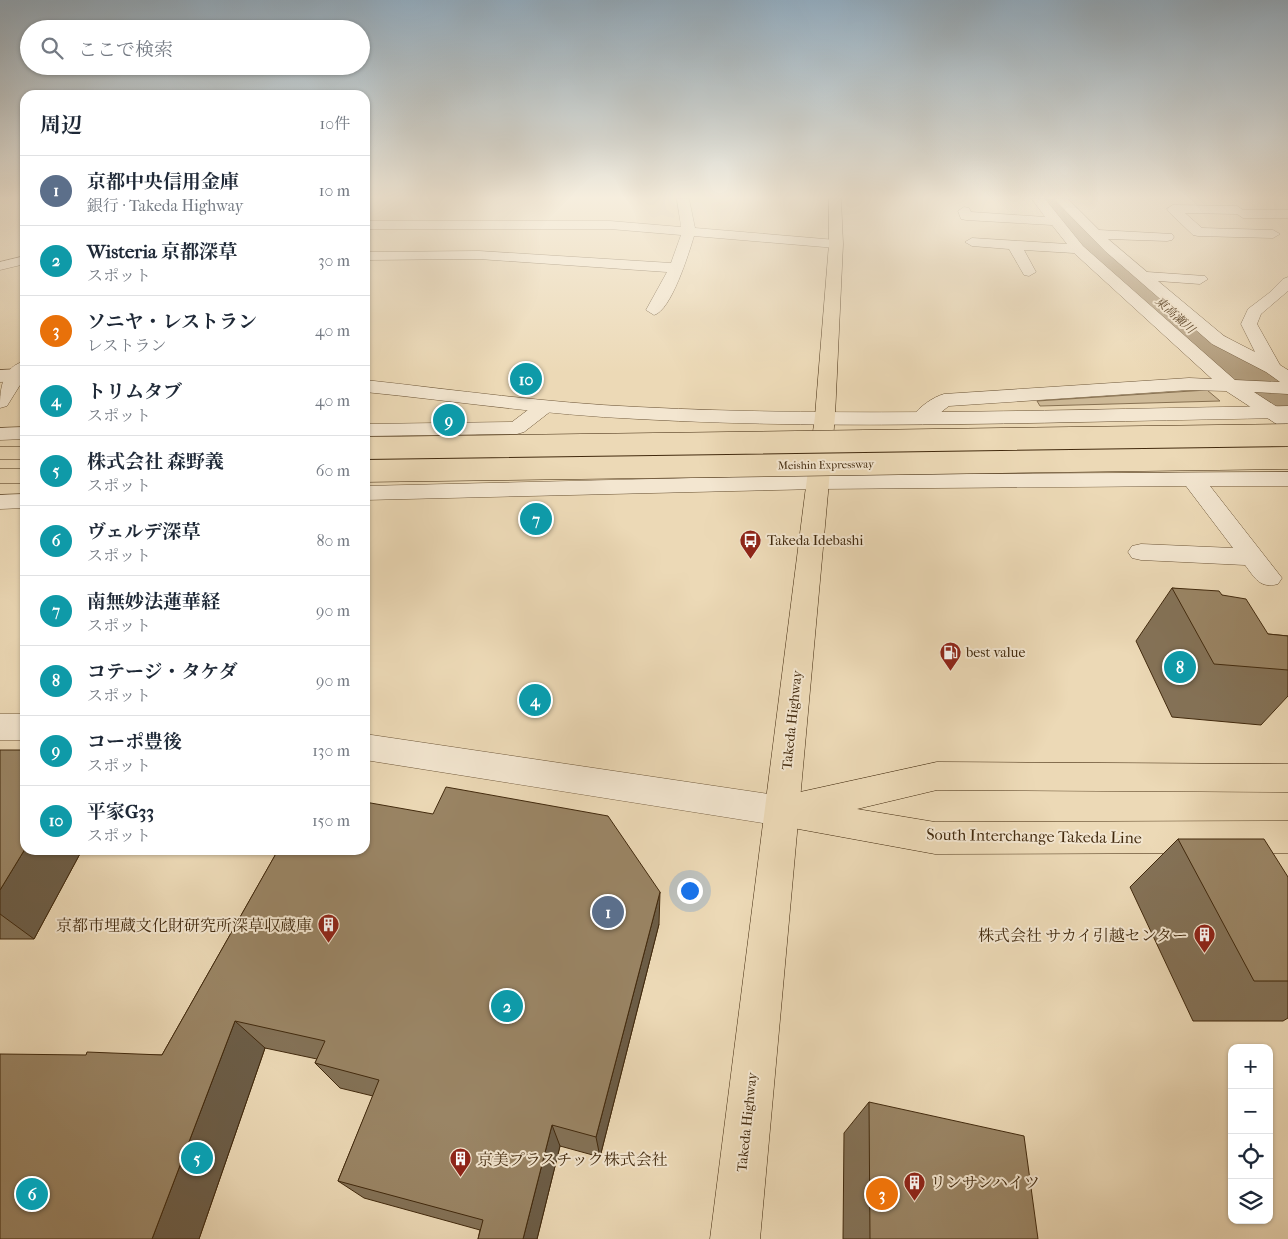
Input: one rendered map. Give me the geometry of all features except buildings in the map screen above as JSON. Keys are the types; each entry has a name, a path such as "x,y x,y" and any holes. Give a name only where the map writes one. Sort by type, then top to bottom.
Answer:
{"main road":[{"name":"Takeda Highway","path":"735,1239 825,416 835,257"},
{"name":"Meishin Expressway","path":"370,448 1288,435"},
{"path":"0,453 20,453"},
{"name":"Meishin Expressway","path":"370,471 1288,458"},
{"path":"0,476 20,476"},
{"path":"782,811 937,776 1288,778"},
{"name":"South Interchange Takeda Line","path":"782,811 936,838 1288,837"}],"street":[{"path":"493,257 677,268"},
{"path":"654,310 677,268 681,257"},
{"path":"1020,257 1028,272"},
{"path":"1088,257 1228,384 1283,415"},
{"path":"1121,257 1218,340 1273,368 1288,379"},
{"path":"0,266 20,261"},
{"path":"1144,276 1200,279"},
{"path":"1273,368 1249,324 1254,312 1275,296 1288,282"},
{"path":"1122,287 1157,287"},
{"path":"0,402 16,373"},
{"path":"923,416 944,400 1189,384 1228,384 1288,388"},
{"path":"370,387 544,407 674,415 1283,415"},
{"path":"370,430 517,428 544,407"},
{"path":"0,434 20,434"},
{"path":"370,493 818,482 1288,479"},
{"path":"1193,480 1269,578"},
{"path":"0,502 20,501"},
{"path":"1161,530 1177,553"},
{"path":"1141,552 1253,557"},
{"path":"0,727 20,727"},
{"path":"370,748 782,811"}],"shaded area":[{"path":"1207,390 1220,401 1040,406 1037,401"}],"waterway":[{"name":"東高瀬川","path":"1109,257 1204,341 1288,398"}],"place":[{"name":"平家G33","path":"526,379"},
{"name":"コーポ豊後","path":"449,420"},
{"name":"南無妙法蓮華経","path":"536,519"},
{"name":"Takeda Idebashi","path":"751,559"},
{"name":"コテージ・タケダ","path":"1180,667"},
{"name":"best value","path":"950,671"},
{"name":"トリムタブ","path":"535,700"},
{"name":"京都中央信用金庫","path":"608,912"},
{"name":"京都市埋蔵文化財研究所深草収蔵庫","path":"328,944"},
{"name":"株式会社 サカイ引越センター","path":"1204,954"},
{"name":"Wisteria 京都深草","path":"507,1006"},
{"name":"株式会社 森野義","path":"197,1158"},
{"name":"京美プラスチック株式会社","path":"461,1178"},
{"name":"ヴェルデ深草","path":"32,1194"},
{"name":"ソニヤ・レストラン","path":"882,1194"},
{"name":"リンサンハイツ","path":"914,1201"}]}
